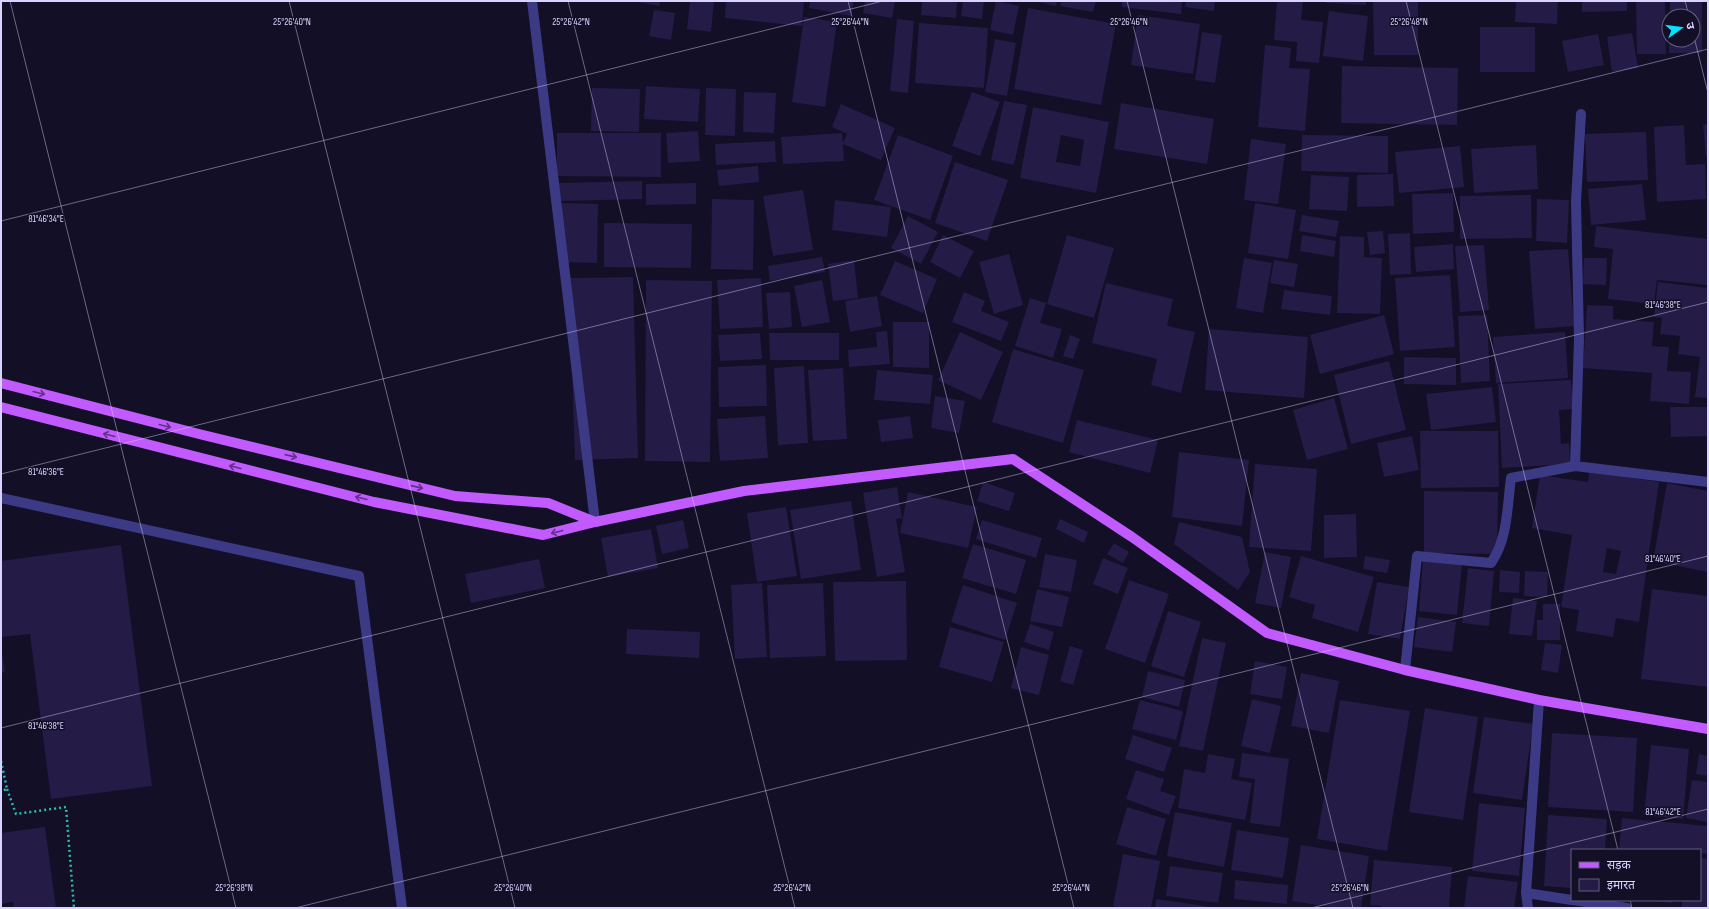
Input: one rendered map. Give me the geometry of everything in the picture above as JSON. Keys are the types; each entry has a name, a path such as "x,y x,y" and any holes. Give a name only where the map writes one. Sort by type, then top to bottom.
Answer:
{"main road":[{"path":"1,383 199,434 455,496 548,503 595,522"},
{"path":"1,407 374,502 543,535 595,522 744,491 1013,459 1132,537 1267,633 1405,670 1539,700 1708,729"}],"street":[{"path":"532,1 595,522"},
{"path":"1575,466 1579,339 1576,201 1581,114"},
{"path":"1405,670 1417,556 1491,563 1498,553 1502,543 1511,478 1575,466 1708,482"},
{"path":"1,498 359,576 402,908"},
{"path":"1528,908 1526,893 1539,700"},
{"path":"1526,893 1571,900"},
{"path":"1579,901 1627,908"}],"path":[{"path":"1,761 7,789 16,814 66,807 74,908"},
{"path":"1,791 7,789"}],"building":[{"path":"633,1 660,1 659,6"},
{"path":"690,1 714,1 711,32 687,29"},
{"path":"726,1 804,1 802,26 725,18"},
{"path":"810,1 854,1 851,16 809,8"},
{"path":"865,1 895,1 892,18 863,13"},
{"path":"922,1 957,1 956,18 921,15"},
{"path":"963,1 984,1 982,19 961,16"},
{"path":"996,1 1019,6 1013,35 990,30"},
{"path":"1033,1 1057,1 1056,6"},
{"path":"1061,1 1096,1 1093,12 1060,6"},
{"path":"1122,1 1182,1 1181,14 1122,7"},
{"path":"1186,1 1215,1 1214,11 1185,7"},
{"path":"1277,1 1303,1 1301,20 1323,22 1319,63 1296,61 1297,42 1274,40"},
{"path":"1326,1 1366,1 1366,5 1326,3"},
{"path":"1373,1 1418,1 1418,55 1374,55"},
{"path":"1516,1 1558,1 1557,24 1515,22"},
{"path":"1582,1 1627,1 1627,11 1582,12"},
{"path":"1636,1 1665,1 1665,8 1661,8 1661,48 1666,48 1666,54 1637,54"},
{"path":"1670,1 1702,1 1702,53 1669,53 1669,48 1701,48 1701,8 1670,8"},
{"path":"1028,8 1116,24 1101,105 1014,89"},
{"path":"654,10 675,13 671,40 649,36"},
{"path":"1329,11 1368,16 1363,61 1323,56"},
{"path":"1138,15 1200,24 1193,74 1131,65"},
{"path":"804,17 837,22 825,107 792,102"},
{"path":"897,19 914,21 908,93 890,91"},
{"path":"919,23 988,28 984,88 915,83"},
{"path":"1480,27 1535,27 1535,72 1480,72"},
{"path":"1202,32 1222,35 1215,83 1195,80"},
{"path":"1632,33 1638,68 1612,72 1607,37"},
{"path":"1598,34 1604,65 1568,72 1562,41"},
{"path":"995,39 1016,43 1007,96 985,92"},
{"path":"1265,45 1291,48 1289,68 1310,69 1305,131 1258,127"},
{"path":"1342,66 1458,68 1457,125 1341,123"},
{"path":"646,86 700,89 698,122 644,119"},
{"path":"592,88 640,89 639,132 591,131"},
{"path":"706,88 736,89 735,136 705,135"},
{"path":"744,92 776,93 774,133 743,132"},
{"path":"972,92 1000,102 980,156 952,146"},
{"path":"1004,101 1027,105 1014,165 991,160"},
{"path":"1121,103 1214,119 1207,164 1114,149"},
{"path":"841,104 895,128 881,160 843,144 844,161 783,164 781,137 842,133 843,143 847,134 832,127"},
{"path":"1033,107 1109,122 1096,193 1020,178","holes":["1061,135 1084,140 1080,166 1056,162"]},
{"path":"1708,124 1708,156 1706,157 1703,125"},
{"path":"1684,125 1686,165 1705,164 1706,199 1657,202 1654,127"},
{"path":"698,131 700,161 668,163 666,133"},
{"path":"1646,132 1648,180 1587,182 1585,134"},
{"path":"557,133 661,133 661,177 557,176"},
{"path":"898,135 953,156 930,220 874,200"},
{"path":"1302,135 1388,136 1388,173 1301,171"},
{"path":"1251,139 1286,144 1278,204 1244,200"},
{"path":"775,141 776,162 716,165 715,144"},
{"path":"1536,145 1538,189 1474,193 1471,149"},
{"path":"1460,146 1464,187 1399,193 1395,152"},
{"path":"955,162 1008,180 987,241 935,223"},
{"path":"758,166 759,182 719,186 717,170"},
{"path":"1393,174 1394,206 1357,207 1357,175"},
{"path":"1311,175 1349,177 1347,211 1309,209"},
{"path":"642,181 642,199 559,201 558,183"},
{"path":"696,183 696,204 646,205 646,184"},
{"path":"1642,184 1646,220 1591,225 1588,189"},
{"path":"803,190 813,250 773,256 763,196"},
{"path":"1453,193 1454,232 1413,234 1412,194"},
{"path":"1531,195 1532,238 1460,239 1460,196"},
{"path":"712,199 754,200 753,270 711,269"},
{"path":"1537,199 1569,200 1567,243 1536,241"},
{"path":"835,200 891,207 887,237 832,230"},
{"path":"562,203 598,204 597,263 560,262"},
{"path":"1255,203 1296,210 1288,259 1248,253"},
{"path":"1302,215 1339,221 1336,237 1299,231"},
{"path":"908,216 938,232 921,264 891,248"},
{"path":"604,223 692,224 691,268 604,267"},
{"path":"1596,226 1708,239 1708,285 1657,280 1654,304 1608,299 1613,249 1594,247"},
{"path":"1383,231 1385,253 1370,255 1367,232"},
{"path":"1410,233 1411,274 1390,275 1388,234"},
{"path":"943,235 974,251 960,278 930,262"},
{"path":"1067,235 1114,248 1094,318 1047,304"},
{"path":"1302,235 1336,241 1334,257 1300,251"},
{"path":"1340,236 1364,237 1364,257 1382,258 1380,314 1337,313"},
{"path":"1453,244 1454,269 1416,272 1414,247"},
{"path":"1484,245 1489,310 1460,312 1455,246"},
{"path":"1568,249 1574,326 1535,329 1529,251"},
{"path":"1009,254 1023,305 994,314 979,262"},
{"path":"822,257 825,272 770,281 768,266"},
{"path":"1244,258 1272,263 1263,313 1236,308"},
{"path":"1584,258 1607,258 1606,285 1583,284"},
{"path":"854,260 858,298 833,301 828,264"},
{"path":"1274,260 1298,264 1294,287 1270,283"},
{"path":"895,261 937,279 923,313 880,295"},
{"path":"1450,275 1455,347 1400,351 1395,278"},
{"path":"633,277 638,458 575,460 569,278"},
{"path":"761,278 763,327 720,329 717,280"},
{"path":"646,280 712,281 710,462 645,461"},
{"path":"822,280 830,322 802,327 794,286"},
{"path":"1658,282 1708,288 1708,398 1695,397 1700,357 1678,354 1680,336 1660,334 1662,318 1654,317"},
{"path":"1106,283 1173,299 1167,326 1195,332 1181,393 1151,385 1157,359 1092,343"},
{"path":"1284,290 1332,296 1330,315 1281,309"},
{"path":"790,292 792,327 769,329 766,293"},
{"path":"964,292 985,301 981,311 1009,322 1001,341 952,322"},
{"path":"877,296 882,326 850,332 845,301"},
{"path":"1030,298 1046,303 1040,323 1062,329 1053,358 1015,346"},
{"path":"1587,305 1613,306 1613,319 1654,322 1652,346 1669,347 1667,371 1691,372 1689,404 1650,401 1652,373 1583,368"},
{"path":"1384,315 1394,354 1320,374 1310,335"},
{"path":"1487,315 1490,381 1461,383 1458,316"},
{"path":"893,322 929,322 929,368 893,367"},
{"path":"1209,329 1308,337 1304,398 1205,390"},
{"path":"887,331 890,364 849,367 848,350 877,347 876,332"},
{"path":"960,332 1003,352 981,400 938,380"},
{"path":"1565,332 1568,378 1496,383 1493,337"},
{"path":"760,333 762,359 720,361 718,335"},
{"path":"769,333 839,333 839,360 770,360"},
{"path":"1070,335 1080,339 1073,359 1063,356"},
{"path":"1013,349 1084,370 1063,443 992,422"},
{"path":"1404,357 1456,358 1456,385 1404,384"},
{"path":"1389,361 1406,430 1351,444 1334,375"},
{"path":"766,365 767,406 719,407 718,367"},
{"path":"804,366 808,443 778,445 774,368"},
{"path":"843,368 847,439 813,441 808,370"},
{"path":"877,370 933,375 930,404 874,400"},
{"path":"1571,380 1573,409 1559,410 1561,444 1569,443 1570,464 1502,468 1498,384"},
{"path":"1492,387 1496,422 1431,430 1426,394"},
{"path":"935,396 965,401 959,433 931,428"},
{"path":"1334,398 1348,449 1307,460 1293,410"},
{"path":"1670,407 1708,407 1708,436 1671,437"},
{"path":"765,416 768,458 720,461 717,419"},
{"path":"910,416 913,438 881,442 878,420"},
{"path":"1077,420 1158,440 1150,473 1069,452"},
{"path":"1420,431 1498,431 1499,487 1421,488"},
{"path":"1412,436 1419,470 1384,477 1377,443"},
{"path":"1179,452 1249,460 1242,526 1172,517"},
{"path":"1255,464 1317,469 1311,551 1249,547"},
{"path":"1589,472 1659,482 1639,622 1616,618 1613,637 1576,631 1579,610 1561,607 1572,535 1532,528 1540,475 1588,482","holes":["1607,548 1621,551 1616,574 1603,572"]},
{"path":"983,482 1015,493 1009,511 977,501"},
{"path":"1667,483 1708,491 1708,572 1653,561"},
{"path":"897,487 902,518 896,519 905,572 877,577 863,493"},
{"path":"1424,491 1498,492 1497,554 1424,553"},
{"path":"908,492 977,507 968,548 900,533"},
{"path":"851,501 861,570 801,579 790,510"},
{"path":"786,507 797,576 757,582 747,513"},
{"path":"1356,514 1357,557 1324,558 1324,515"},
{"path":"1060,519 1088,532 1084,543 1056,529"},
{"path":"683,520 689,548 662,554 656,526"},
{"path":"982,520 1042,538 1036,558 976,539"},
{"path":"1179,522 1242,537 1250,572 1238,590 1174,544"},
{"path":"651,529 658,568 608,577 601,538"},
{"path":"1114,543 1129,552 1123,563 1107,554"},
{"path":"973,544 1026,560 1016,594 962,578"},
{"path":"121,545 152,786 51,799 30,634 1,637 1,561"},
{"path":"1265,552 1291,557 1281,608 1255,603"},
{"path":"1045,554 1077,560 1071,592 1039,587"},
{"path":"1301,556 1374,577 1358,632 1312,618 1315,605 1289,597"},
{"path":"1365,556 1390,560 1387,573 1363,569"},
{"path":"1103,558 1128,568 1118,594 1093,584"},
{"path":"539,559 545,588 471,603 465,574"},
{"path":"1423,560 1462,564 1457,615 1419,611"},
{"path":"1468,568 1494,571 1489,626 1462,623"},
{"path":"1500,570 1520,572 1519,593 1499,592"},
{"path":"1525,571 1548,572 1547,597 1524,596"},
{"path":"1129,580 1169,594 1145,663 1105,649"},
{"path":"906,581 907,660 835,661 833,582"},
{"path":"1377,582 1409,587 1400,639 1368,634"},
{"path":"762,583 767,657 735,659 731,585"},
{"path":"823,583 826,656 770,658 767,585"},
{"path":"963,585 1017,603 1005,640 951,622"},
{"path":"1037,589 1069,597 1062,627 1030,621"},
{"path":"1652,589 1708,596 1708,687 1641,679"},
{"path":"1513,598 1537,601 1532,636 1509,634"},
{"path":"1543,604 1560,604 1560,640 1537,640 1537,620 1543,620"},
{"path":"1168,611 1201,622 1184,677 1151,666"},
{"path":"1418,617 1456,622 1452,652 1414,647"},
{"path":"1030,624 1054,632 1049,650 1024,642"},
{"path":"950,627 1004,642 992,682 939,667"},
{"path":"627,629 700,632 699,658 626,654"},
{"path":"1202,638 1226,643 1203,751 1179,746"},
{"path":"1545,643 1562,645 1558,673 1541,670"},
{"path":"1,646 5,672 1,673"},
{"path":"1070,646 1083,650 1073,685 1060,681"},
{"path":"1021,647 1049,655 1039,695 1011,688"},
{"path":"1255,661 1287,667 1282,699 1250,694"},
{"path":"1148,671 1185,680 1179,707 1142,697"},
{"path":"1301,673 1339,681 1329,733 1291,726"},
{"path":"1252,699 1281,706 1270,753 1241,746"},
{"path":"1140,700 1183,711 1176,740 1132,729"},
{"path":"1340,700 1410,711 1387,851 1317,839"},
{"path":"1425,708 1478,717 1463,820 1409,812"},
{"path":"1484,717 1533,724 1522,800 1473,793"},
{"path":"1552,733 1637,738 1633,812 1548,807"},
{"path":"1133,735 1172,748 1164,772 1125,759"},
{"path":"1651,745 1689,749 1683,819 1644,815"},
{"path":"1242,753 1289,759 1280,827 1250,823 1255,779 1239,777"},
{"path":"1208,754 1235,759 1231,779 1252,783 1245,820 1178,808 1184,769 1205,773"},
{"path":"1699,754 1708,756 1708,776 1696,774"},
{"path":"1136,770 1164,779 1160,791 1176,796 1169,815 1126,799"},
{"path":"1692,780 1708,782 1708,822 1686,818"},
{"path":"1479,803 1525,808 1519,876 1472,871"},
{"path":"1127,807 1166,819 1156,856 1116,844"},
{"path":"1175,812 1232,823 1224,867 1167,856"},
{"path":"1548,815 1607,819 1605,849 1571,849 1571,888 1544,886"},
{"path":"1622,818 1708,826 1708,854 1701,853 1701,849 1619,849"},
{"path":"45,827 56,908 14,908 13,902 1,904 1,833"},
{"path":"1237,830 1289,838 1283,878 1231,870"},
{"path":"1301,845 1369,856 1361,908 1336,908 1292,901"},
{"path":"1123,854 1160,861 1151,908 1121,908 1113,906"},
{"path":"1701,858 1708,859 1708,908 1682,907 1682,901 1701,901"},
{"path":"1374,860 1452,867 1449,908 1382,908 1382,906 1370,905"},
{"path":"1170,866 1223,873 1218,903 1166,896"},
{"path":"1468,876 1518,882 1514,908 1464,908"},
{"path":"1235,880 1288,885 1287,904 1234,899"},
{"path":"1156,899 1212,907 1212,908 1155,908"},
{"path":"1658,901 1672,901 1672,903"}]}
